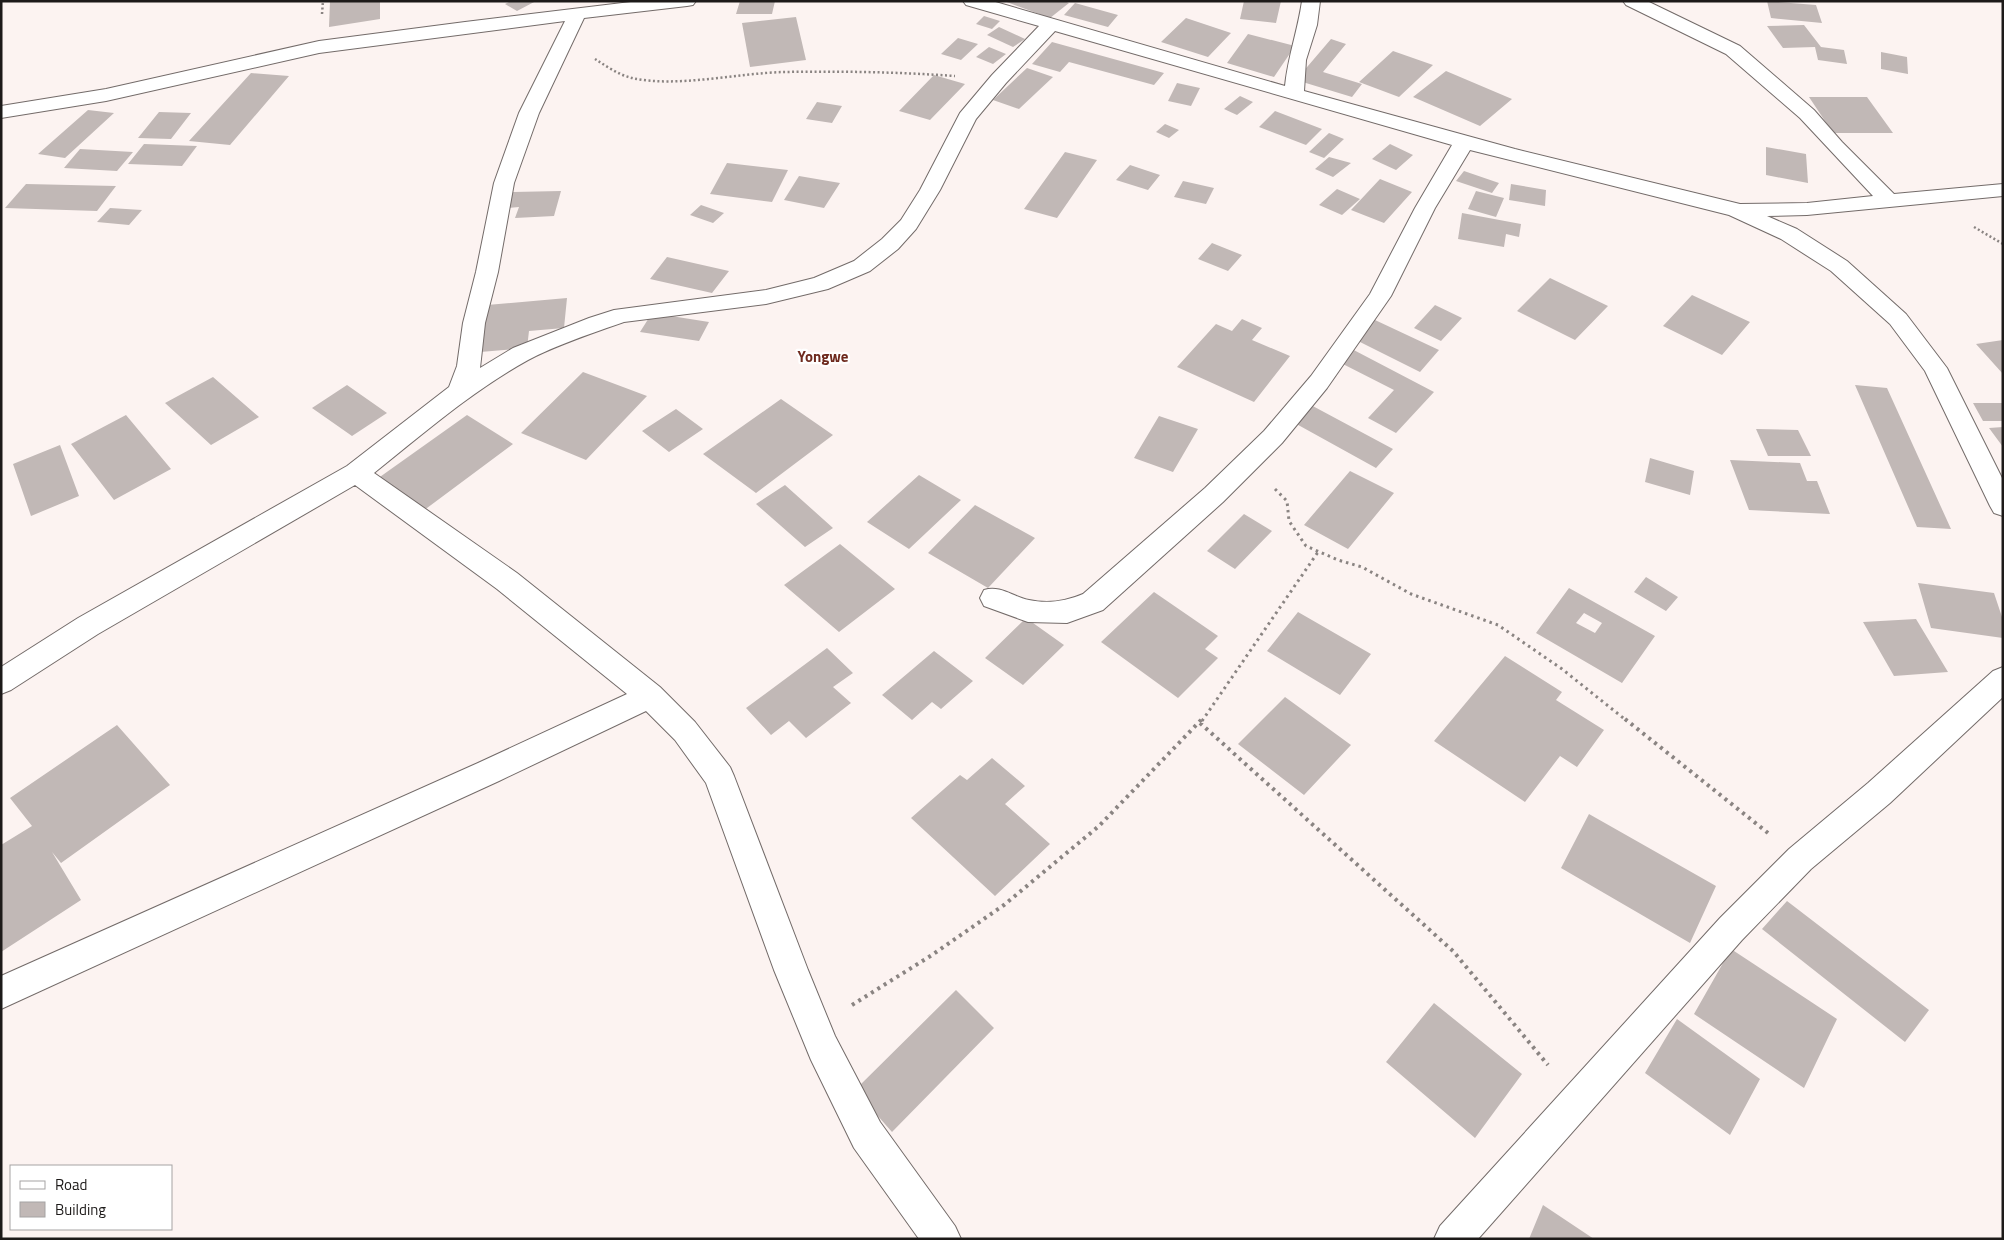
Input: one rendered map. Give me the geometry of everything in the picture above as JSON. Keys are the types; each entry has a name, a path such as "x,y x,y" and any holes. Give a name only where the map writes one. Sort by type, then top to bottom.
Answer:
{"street":[{"path":"1,112 106,95 319,47 465,27 685,1"},
{"path":"972,1 1050,25 1464,142 1736,210 1789,234 1840,266 1898,319 1936,368 2003,506"},
{"path":"1294,94 1298,60 1308,25 1311,1"},
{"path":"1632,1 1733,50 1807,114 1835,146 1890,202"},
{"path":"459,392 468,366 474,323 504,183 529,113 577,14"},
{"path":"1,682 88,626 356,473 459,392 521,354 597,323 622,315 766,297 820,284 862,266 890,244 909,224 930,190 967,117 999,79 1050,25"},
{"path":"994,598 1028,611 1067,612 1093,602 1248,463 1273,437 1319,382 1380,296 1425,208 1464,142"},
{"path":"1736,210 1806,209 2003,190"},
{"path":"356,473 507,581 650,696 685,731 719,776 790,970 823,1048 867,1135 942,1239"},
{"path":"1453,1239 1731,929 1800,859 1879,793 2003,679"},
{"path":"1,993 94,949 543,748 650,696"}],"path":[{"path":"565,39 615,72 632,78 660,81 756,73 894,72 999,79"},
{"path":"1248,463 1285,498 1288,504 1289,521 1306,546 1338,560 1362,567 1411,594 1498,625 1562,669 1800,859"},
{"path":"815,1028 932,955 1004,905 1099,826 1200,723 1318,552"},
{"path":"1200,723 1453,951 1577,1100"}],"building":[{"path":"330,1 380,1 380,19 329,27"},
{"path":"511,1 536,1 517,11 505,4"},
{"path":"740,1 775,1 772,14 736,14"},
{"path":"1004,1 1064,1 1069,3 1050,18"},
{"path":"1244,1 1281,1 1276,23 1240,19"},
{"path":"1767,1 1816,5 1822,23 1771,18"},
{"path":"1075,3 1118,15 1108,27 1064,15"},
{"path":"984,16 1000,21 992,29 976,24"},
{"path":"796,17 806,60 750,67 742,23"},
{"path":"1186,18 1231,33 1208,57 1161,42"},
{"path":"1804,25 1821,47 1844,50 1847,64 1818,60 1815,47 1783,48 1767,26"},
{"path":"999,27 1025,39 1013,47 987,35"},
{"path":"1248,34 1295,46 1274,77 1227,63"},
{"path":"958,38 978,44 961,60 941,54"},
{"path":"1331,39 1346,44 1323,72 1362,84 1352,97 1296,80"},
{"path":"1052,42 1164,73 1154,85 1069,62 1060,72 1032,64"},
{"path":"989,47 1006,54 993,64 976,57"},
{"path":"1393,51 1433,65 1399,97 1359,82"},
{"path":"1881,52 1907,57 1908,74 1881,69"},
{"path":"1027,68 1053,77 1019,109 993,100"},
{"path":"1446,71 1512,99 1480,126 1413,97"},
{"path":"251,73 289,76 230,145 189,141"},
{"path":"934,75 965,84 930,120 899,111"},
{"path":"1177,83 1200,88 1191,106 1168,101"},
{"path":"1240,96 1253,102 1237,115 1224,109"},
{"path":"1809,97 1867,97 1893,133 1833,133"},
{"path":"817,102 842,106 832,123 806,119"},
{"path":"88,110 114,113 65,158 38,154"},
{"path":"1275,111 1322,129 1306,145 1259,127"},
{"path":"159,112 191,113 171,139 138,138"},
{"path":"1165,124 1179,130 1169,138 1156,132"},
{"path":"1329,133 1344,139 1324,158 1309,152"},
{"path":"144,144 197,146 182,166 128,164"},
{"path":"1390,144 1413,155 1396,170 1372,159"},
{"path":"1766,147 1806,154 1808,183 1766,175"},
{"path":"80,149 133,152 117,171 64,168"},
{"path":"1065,152 1097,160 1057,218 1024,209"},
{"path":"1329,157 1351,163 1333,177 1315,169"},
{"path":"727,163 788,170 772,202 710,194"},
{"path":"1130,165 1160,175 1148,190 1116,180"},
{"path":"1464,171 1499,183 1492,193 1456,181"},
{"path":"799,176 840,183 824,208 784,200"},
{"path":"1380,179 1412,192 1384,223 1351,210"},
{"path":"1183,181 1214,188 1206,204 1174,197"},
{"path":"26,184 116,186 97,211 5,208"},
{"path":"1511,184 1546,190 1545,206 1509,200"},
{"path":"1337,189 1360,199 1342,215 1319,205"},
{"path":"561,191 554,216 515,218 519,207 508,208 513,192"},
{"path":"1476,191 1504,198 1496,217 1468,209"},
{"path":"701,205 724,213 713,223 690,215"},
{"path":"110,208 142,210 129,225 97,222"},
{"path":"1462,213 1521,224 1519,237 1506,234 1504,247 1458,239"},
{"path":"1212,243 1242,255 1228,271 1198,259"},
{"path":"667,257 729,271 712,293 650,279"},
{"path":"1550,278 1608,306 1575,340 1517,311"},
{"path":"1692,295 1750,322 1722,355 1663,326"},
{"path":"567,298 564,328 529,331 527,348 480,352 487,305"},
{"path":"1435,305 1462,318 1441,341 1414,328"},
{"path":"652,313 709,322 699,341 640,332"},
{"path":"1242,319 1262,328 1252,340 1290,356 1254,402 1177,367 1216,324 1232,331"},
{"path":"1375,320 1439,350 1420,372 1356,340"},
{"path":"2003,340 2003,374 1976,344"},
{"path":"1348,347 1434,392 1396,433 1368,418 1394,390 1335,360"},
{"path":"583,372 647,396 586,460 521,433"},
{"path":"213,377 259,417 211,445 165,403"},
{"path":"347,385 387,413 352,436 312,408"},
{"path":"1855,385 1887,388 1951,529 1917,527"},
{"path":"781,399 833,435 756,493 703,454"},
{"path":"1973,403 2003,403 2003,421 1983,421"},
{"path":"1309,404 1393,449 1376,468 1291,421"},
{"path":"676,409 703,429 669,452 642,431"},
{"path":"126,415 171,469 114,500 71,444"},
{"path":"467,415 513,444 423,511 377,479"},
{"path":"1159,416 1198,429 1173,472 1134,458"},
{"path":"2003,427 2003,447 1989,428"},
{"path":"1756,429 1798,430 1811,456 1768,456"},
{"path":"60,445 79,496 31,516 13,464"},
{"path":"1650,458 1694,471 1690,495 1645,482"},
{"path":"1730,460 1800,463 1807,481 1817,481 1830,514 1749,510"},
{"path":"1350,471 1394,493 1348,549 1304,525"},
{"path":"919,475 961,500 909,549 867,522"},
{"path":"785,485 833,528 805,547 756,504"},
{"path":"975,505 1035,538 988,588 928,553"},
{"path":"1244,514 1272,531 1235,569 1207,551"},
{"path":"840,544 895,589 839,632 784,585"},
{"path":"1646,577 1678,597 1666,611 1634,592"},
{"path":"1918,583 1994,593 2003,620 2003,638 1931,628"},
{"path":"1569,588 1655,636 1622,683 1536,633","holes":["1584,613 1602,623 1595,633 1576,623"]},
{"path":"1154,592 1218,636 1205,649 1218,658 1178,698 1101,642"},
{"path":"1298,612 1371,654 1340,695 1267,651"},
{"path":"1026,618 1064,645 1023,685 985,658"},
{"path":"1916,619 1948,672 1894,676 1863,622"},
{"path":"827,648 853,673 833,687 851,703 806,738 789,721 771,735 746,708"},
{"path":"934,651 973,681 941,709 932,702 912,720 882,695"},
{"path":"1505,656 1562,692 1556,700 1604,730 1577,767 1560,756 1525,802 1434,741"},
{"path":"1285,697 1351,745 1304,795 1238,744"},
{"path":"117,725 170,785 61,863 52,852 81,900 1,952 1,845 32,826 10,798"},
{"path":"992,758 1025,786 1005,804 1050,844 995,896 911,818 960,775 967,780"},
{"path":"1589,814 1716,886 1690,943 1561,868"},
{"path":"1787,901 1929,1010 1905,1042 1762,929"},
{"path":"1731,949 1837,1019 1804,1088 1694,1014"},
{"path":"956,990 994,1028 892,1132 855,1090"},
{"path":"1434,1003 1522,1074 1475,1138 1386,1062"},
{"path":"1677,1019 1760,1079 1730,1135 1645,1073"},
{"path":"1543,1205 1594,1239 1529,1239"}],"district":[{"name":"Yongwe","path":"823,356"}]}
